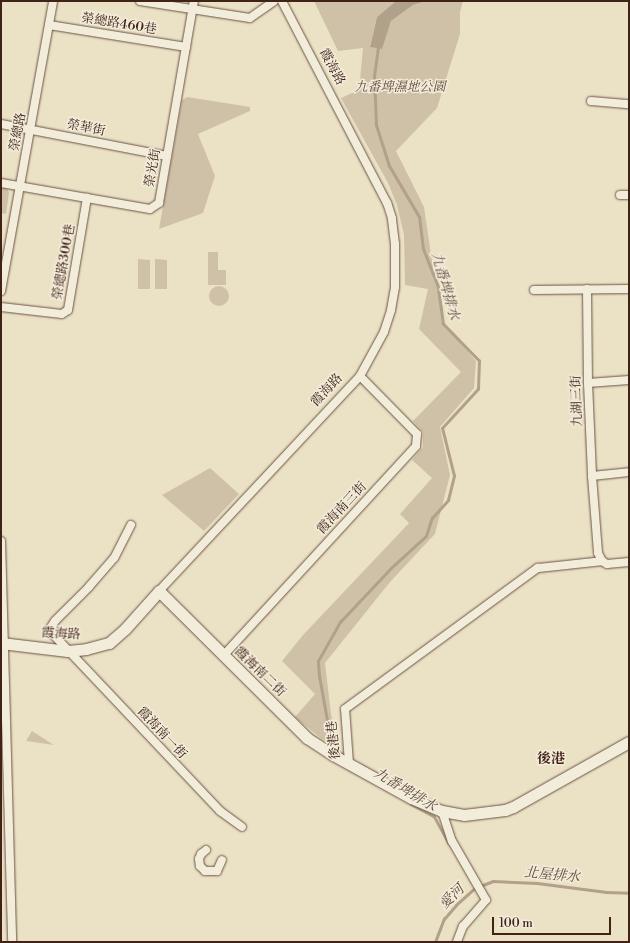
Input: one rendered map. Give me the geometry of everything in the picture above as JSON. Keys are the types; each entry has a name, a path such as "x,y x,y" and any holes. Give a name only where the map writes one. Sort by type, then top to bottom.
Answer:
{"street":[{"name":"榮總路","path":"1,291 53,1"},
{"path":"140,1 250,18 274,1"},
{"name":"榮光街","path":"1,183 150,209 159,203 194,1"},
{"name":"霞海路","path":"2,643 68,651 86,650 109,643 125,629 360,376 384,332 395,287 396,265 392,218 380,186 282,1"},
{"name":"榮總路460巷","path":"49,25 186,47"},
{"path":"591,101 629,104"},
{"name":"榮華街","path":"1,124 167,156"},
{"path":"620,195 629,195"},
{"name":"榮總路300巷","path":"1,307 62,314 68,310 87,198"},
{"name":"九湖三街","path":"587,289 588,383 592,476 598,552 602,562"},
{"path":"534,290 629,289"},
{"name":"霞海南三街","path":"223,656 416,446 417,434 360,376"},
{"path":"588,383 629,380"},
{"path":"592,476 629,472"},
{"name":"霞海南一街","path":"131,525 114,558 48,630 220,811 242,828"},
{"path":"1,541 2,643 12,942"},
{"name":"後港巷","path":"629,562 613,564 602,562 538,568 345,709 349,763 411,798 442,812 464,815 505,810 522,803 544,788 629,742"},
{"name":"霞海南二街","path":"159,591 307,738 349,763"},
{"path":"442,812 452,841 486,900 463,926 457,942"},
{"path":"206,850 201,854 199,859 200,866 205,871 216,871 222,860"}],"green space":[{"name":"九番埤濕地公園","path":"314,1 396,1 377,17 370,46 381,49 391,21 413,5 426,1 463,1 460,12 460,34 437,108 396,151 424,207 433,268 441,295 444,323 476,361 474,388 440,427 450,475 435,534 390,582 325,663 331,714 336,738 334,744 322,739 295,717 315,694 282,661 303,635 409,523 400,514 432,478 412,460 423,447 423,432 413,421 461,372 419,329 428,289 405,285 404,235 397,205 388,183 341,98 359,90 363,48 338,51"},
{"path":"187,97 250,107 250,111 198,134 215,176 203,213 159,229 182,100"},
{"path":"1,187 7,188 9,193 6,214 1,213"},
{"path":"208,252 218,252 218,270 226,270 226,285 208,285"},
{"path":"138,259 150,260 150,289 138,289"},
{"path":"155,259 167,260 167,289 155,289"},
{"path":"219,286 226,289 229,296 226,303 219,306 212,303 209,296 212,289"},
{"path":"210,468 239,494 204,531 162,495"},
{"path":"32,731 54,745 26,741"}],"shaded area":[{"path":"396,1 426,1 413,5 391,21 382,49 370,47 377,17"}],"waterway":[{"name":"九番埤排水","path":"330,737 319,676 318,661 340,622 391,568 426,536 432,518 448,500 454,476 442,428 478,389 479,361 443,324 438,287 423,249 419,217 389,166 376,125 374,76 378,47"},
{"name":"九番埤排水","path":"411,804 434,816 449,843"},
{"name":"北屋排水","path":"435,942 444,919 456,905 475,888 493,881 537,883 606,892 629,893"}],"district":[{"name":"後港","path":"551,759"}],"water label":[{"name":"愛河","path":"452,897"}]}
